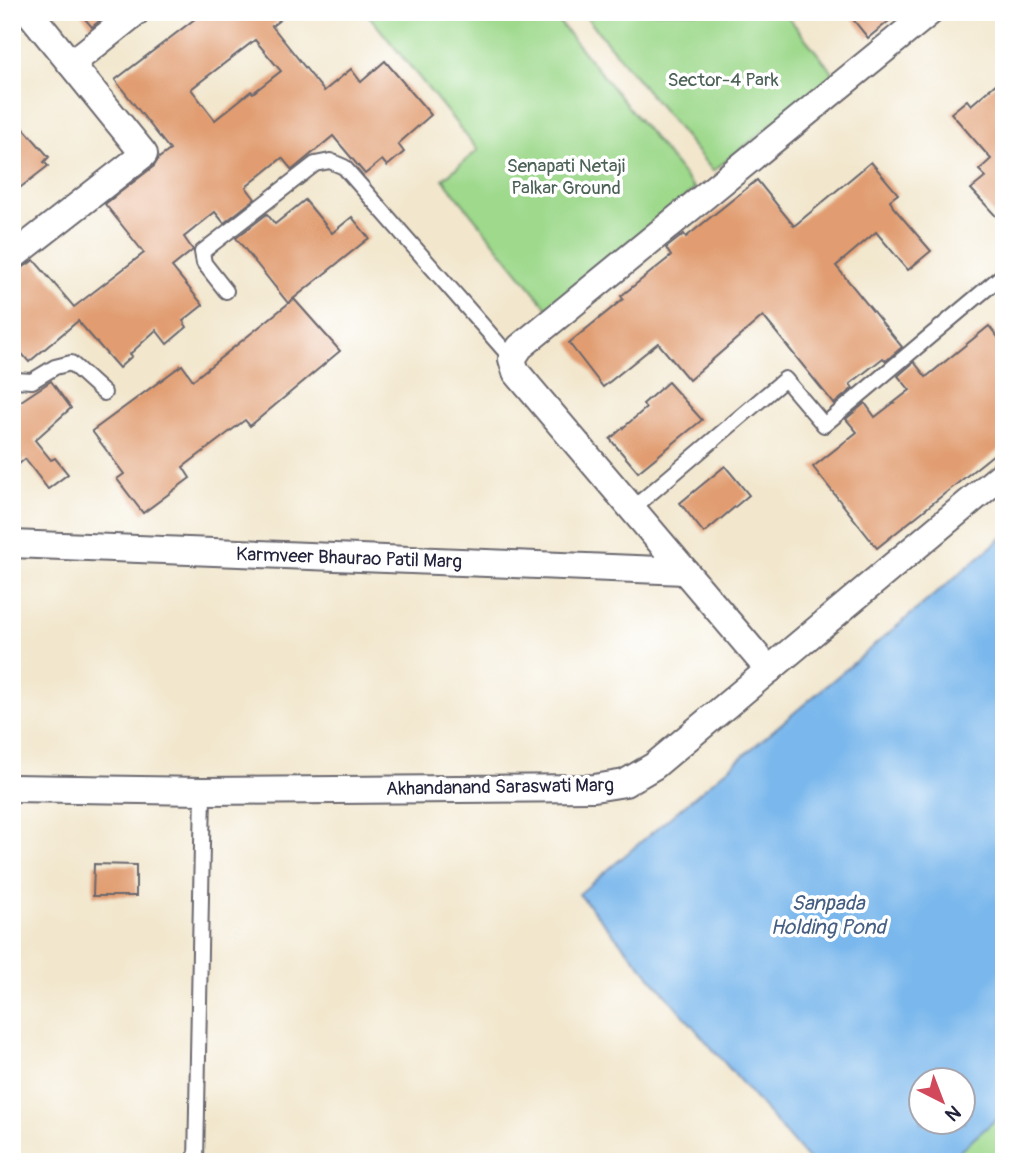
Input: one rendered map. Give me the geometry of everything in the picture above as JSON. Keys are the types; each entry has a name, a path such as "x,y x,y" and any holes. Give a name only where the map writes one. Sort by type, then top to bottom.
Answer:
{"street":[{"path":"12,257 144,154 29,12"},
{"path":"71,64 136,12"},
{"path":"769,670 516,372 512,359 520,347 930,12"},
{"name":"Akhandanand Saraswati Marg","path":"12,788 203,791 594,788 625,783 654,766 1004,473"},
{"name":"Karmveer Bhaurao Patil Marg","path":"12,544 685,571"}],"lane":[{"path":"226,291 204,263 202,251 315,164 330,161 344,167 512,359"},
{"path":"632,509 785,379 824,425 1004,274"},
{"path":"12,377 15,380 32,381 55,367 71,363 104,393"},
{"path":"196,1162 203,791"}],"green space":[{"name":"Senapati Netaji Palkar Ground","path":"366,12 551,12 695,189 548,309 443,179 478,150"},
{"name":"Sector-4 Park","path":"582,12 784,12 835,75 713,171"},
{"path":"1004,1112 1004,1162 947,1162 978,1136"}],"water":[{"name":"Sanpada Holding Pond","path":"1004,536 1004,1112 978,1135 978,1066 908,1066 908,1136 977,1136 947,1162 810,1162 579,894"}],"building":[{"path":"79,12 110,12 92,27"},
{"path":"204,12 290,12 272,26 324,91 351,69 361,82 385,61 431,115 398,144 404,152 387,166 382,160 365,174 333,136 292,170 282,158 246,187 255,199 224,223 215,212 184,237 193,250 172,267 203,305 183,321 187,327 167,344 156,330 119,368 78,321 29,362 12,342 12,275 34,260 74,307 144,253 105,204 170,150 115,80","holes":["255,40 281,71 215,120 191,89"]},
{"path":"847,12 900,12 868,38"},
{"path":"1004,77 1004,225 971,189 986,177 979,170 991,159 951,113 967,100 971,105"},
{"path":"12,115 49,157 44,162 48,166 12,194"},
{"path":"871,162 898,194 890,200 893,207 931,251 908,270 876,232 836,266 902,347 886,361 883,358 850,384 853,388 834,404 763,316 689,380 658,343 603,387 569,343 671,256 666,248 684,234 686,237 757,180 794,226"},
{"path":"305,200 332,233 352,217 369,238 288,303 236,238 267,214 275,224"},
{"path":"294,299 340,351 250,426 245,420 183,467 190,478 143,513 117,479 124,474 92,431 182,365 193,380"},
{"path":"989,326 1004,345 1004,446 877,548 813,467 857,432 846,419 865,403 875,417 910,390 898,376 914,362 926,377"},
{"path":"51,381 71,408 35,440 51,460 55,458 68,474 48,489 25,459 12,470 12,407"},
{"path":"668,382 702,420 638,472 610,439 646,408 643,404"},
{"path":"725,466 749,495 704,533 680,503"},
{"path":"94,864 136,865 136,896 93,896"}]}
